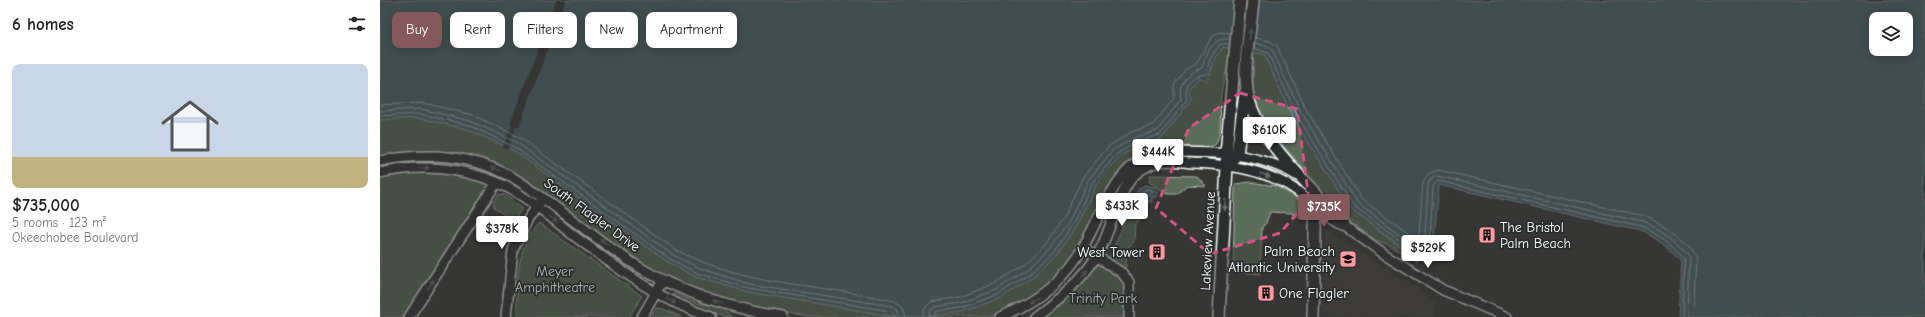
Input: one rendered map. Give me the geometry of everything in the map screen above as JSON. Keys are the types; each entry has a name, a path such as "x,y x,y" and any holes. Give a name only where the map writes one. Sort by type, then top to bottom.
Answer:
{"main road":[{"path":"1232,154 1234,68 1240,0"},
{"path":"1228,166 1232,154 1246,82 1253,0"},
{"path":"1246,82 1251,105 1260,126 1302,179 1316,193 1312,317"},
{"name":"Lakeview Avenue","path":"1219,317 1228,166"}],"street":[{"path":"1000,317 1009,315 1033,300 1066,272 1084,248 1118,182 1127,170 1151,154 1161,152 1232,154 1276,164 1302,179"},
{"name":"South Flagler Drive","path":"381,161 409,156 453,158 470,160 505,173 528,187 643,269 663,280 741,313 783,317"},
{"path":"1034,317 1071,289 1097,256 1106,239 1129,182 1150,165 1164,162 1212,163 1252,170 1278,180 1302,194 1335,224 1346,228 1380,252 1443,290 1507,317"},
{"name":"South Flagler Drive","path":"382,173 409,168 445,169 466,172 497,182 537,206 586,244 655,293 682,307 710,317"},
{"path":"410,317 497,182"},
{"path":"1316,193 1340,217 1346,228"},
{"path":"506,317 513,250 526,221 543,198"},
{"path":"1084,248 1122,273 1129,282 1129,317"},
{"path":"642,317 663,280"}],"highlighted area":[{"path":"1240,93 1297,109 1309,200 1280,233 1210,254 1156,208 1189,128"}],"shaded area":[{"name":"Palm Beach Atlantic University","path":"1329,232 1410,283 1436,303 1436,317 1322,317 1325,236"}],"green space":[{"path":"1222,47 1264,54 1293,117 1351,210 1398,244 1412,245 1434,241 1418,257 1416,262 1396,249 1371,237 1349,219 1320,189 1277,139 1263,120 1254,96 1254,62 1239,58 1228,60 1221,95 1220,130 1216,144 1209,148 1170,146 1155,148 1133,157 1122,168 1113,181 1083,240 1067,263 1048,282 1027,298 992,316 811,317 770,311 731,302 693,289 656,272 621,251 529,184 498,166 463,154 425,151 380,157 380,120 419,118 467,129 513,150 668,262 696,277 748,292 893,316 929,316 1033,277 1057,254 1076,226 1096,185 1120,156 1140,145 1162,138 1192,98 1182,89 1197,71 1210,75 1214,61"},
{"path":"427,159 461,163 491,171 490,176 427,164 399,165 399,161"},
{"path":"418,171 463,175 490,184 407,317 380,317 380,177"},
{"path":"1150,175 1197,176 1206,186 1187,185 1177,194 1167,194 1167,192 1162,192 1158,187 1149,182"},
{"path":"1250,182 1276,186 1294,196 1304,204 1306,209 1306,218 1293,216 1293,213 1270,212 1266,223 1262,227 1260,274 1233,272 1235,188 1236,184"},
{"path":"499,194 505,195 522,208 506,235 505,216 494,207 493,203"},
{"path":"1134,199 1141,210 1140,220 1135,224 1134,242 1127,248 1126,267 1124,268 1109,258"},
{"name":"Meyer Amphitheatre","path":"539,223 642,296 629,317 517,317 517,293 521,255 525,243"},
{"path":"587,239 601,245 651,277 651,281 637,276 586,241"},
{"name":"Trinity Park","path":"1101,262 1125,281 1126,317 1043,317 1059,305"},
{"path":"674,293 697,303 720,307 732,317 717,315 701,310 672,297"},
{"path":"656,308 664,309 681,317 651,317"}],"water":[{"path":"380,0 1925,0 1925,317 1678,317 1681,261 1667,247 1652,237 1640,231 1439,185 1434,241 1418,257 1351,210 1293,117 1264,54 1223,47 1214,61 1207,81 1199,78 1189,88 1188,92 1192,98 1162,138 1140,145 1120,156 1096,185 1076,226 1057,254 1033,277 1001,298 963,312 929,316 893,316 748,292 696,277 668,262 513,150 467,129 419,118 380,120"},
{"path":"1145,185 1155,187 1159,193 1157,193 1157,197 1152,197 1152,202 1147,202 1147,206 1142,206 1142,209 1137,202 1136,196 1138,189"}],"pier":[{"path":"556,0 566,0 562,12 552,12"},
{"path":"538,48 548,48 519,127 516,127 508,149 503,147 512,125 510,124"}],"place":[{"name":"The Bristol Palm Beach","path":"1487,235"},
{"name":"West Tower","path":"1157,252"},
{"name":"Palm Beach Atlantic University","path":"1348,259"},
{"name":"One Flagler","path":"1266,293"}]}
